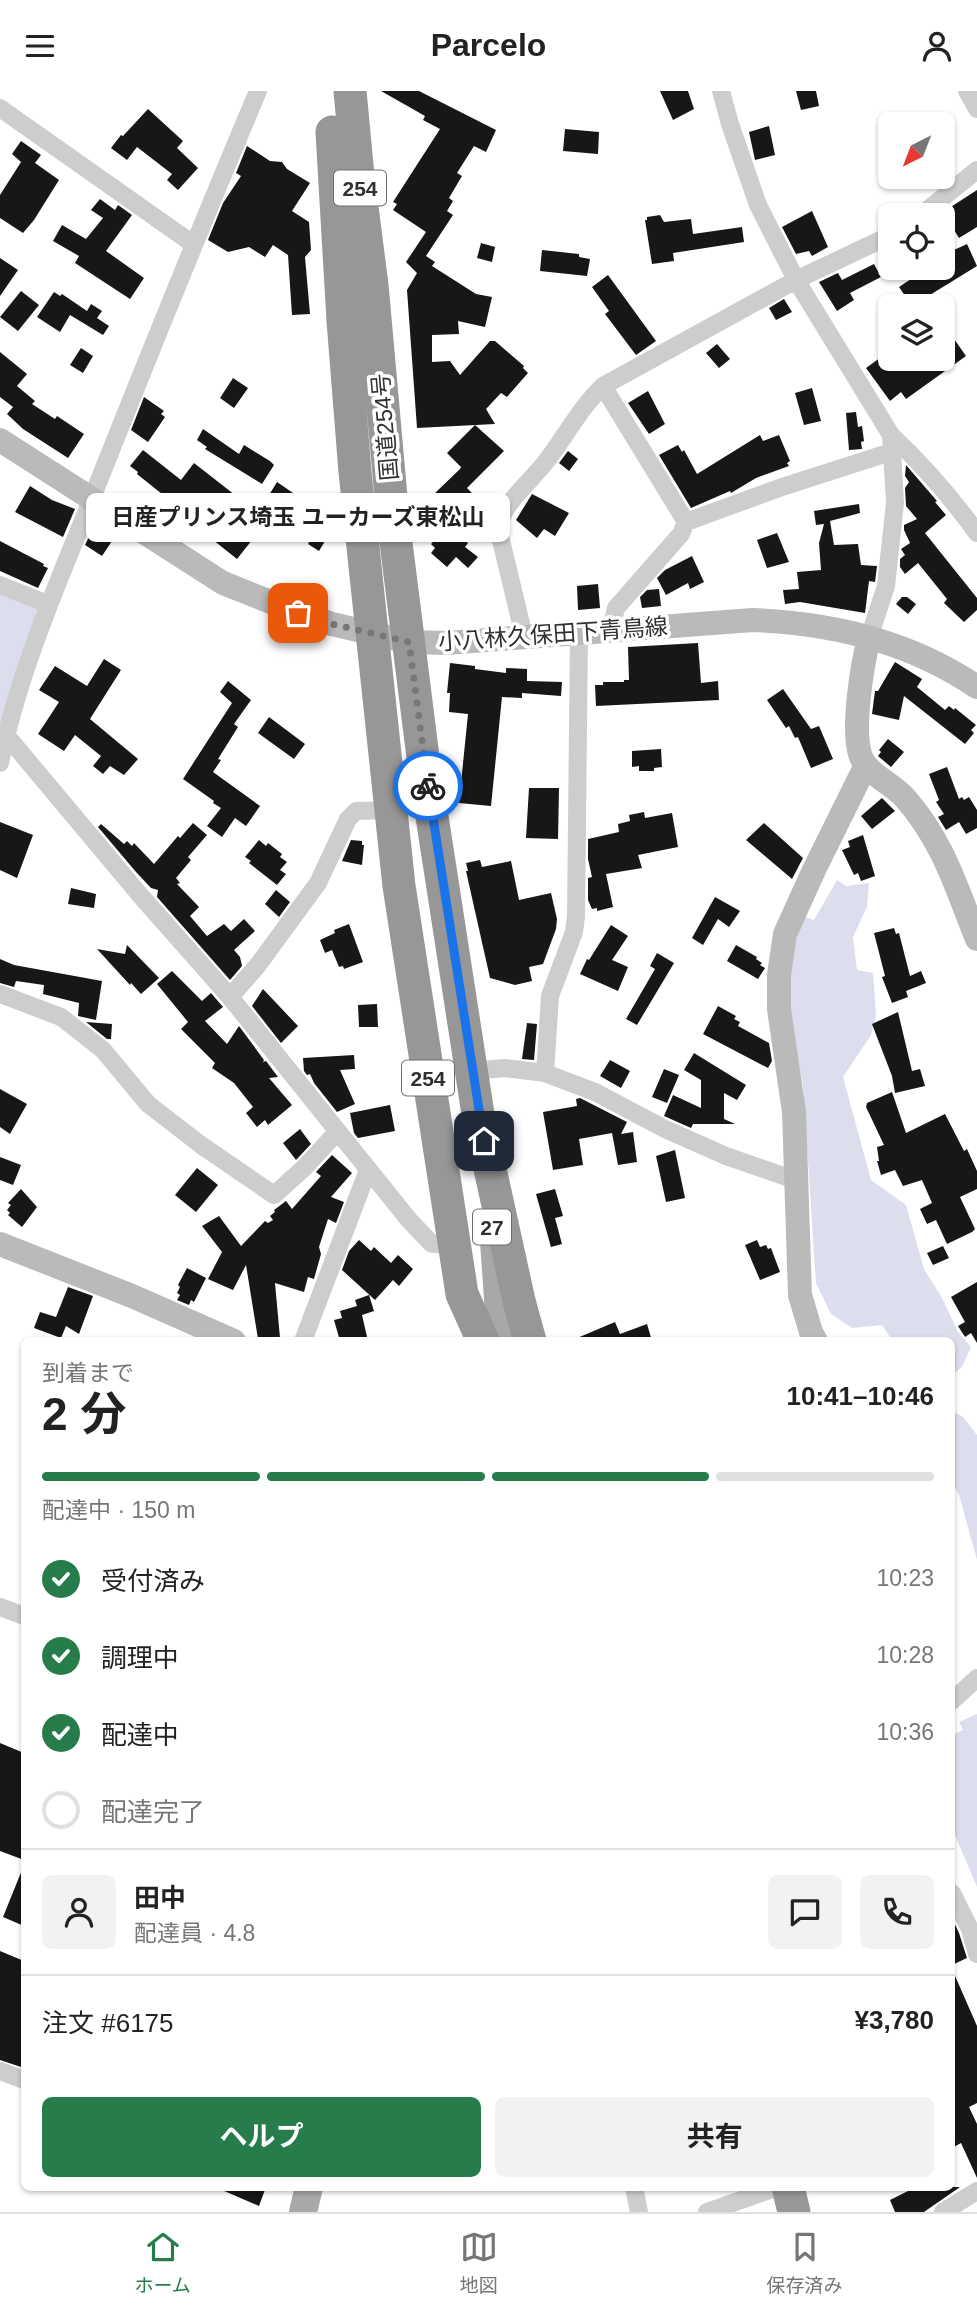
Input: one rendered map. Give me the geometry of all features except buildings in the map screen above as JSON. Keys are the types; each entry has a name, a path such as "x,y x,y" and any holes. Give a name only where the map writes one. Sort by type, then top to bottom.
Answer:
{"highway":[{"name":"国道254号","path":"329,91 355,472 408,954 462,1294 481,1337"},
{"name":"国道254号","path":"351,91 358,176 374,299 393,519 424,765 478,1114 529,1337"},
{"path":"775,2193 793,2212"}],"main road":[{"name":"27","path":"478,1114 495,1252 501,1337"},
{"path":"462,1294 466,1337"},
{"path":"287,2212 292,2191"},
{"path":"303,2212 308,2191"}],"street":[{"path":"0,763 6,735 48,604 193,244 258,91"},
{"path":"721,91 758,205 796,280 891,444 895,503 886,586 869,638 860,696 860,756 866,765 895,787 937,840 977,939"},
{"path":"967,91 977,109"},
{"path":"0,108 193,244"},
{"path":"936,203 977,170"},
{"path":"524,636 498,529 501,516 547,460 591,397 603,386 796,280 878,241"},
{"path":"603,386 686,522"},
{"name":"小八林久保田下青鳥線","path":"0,440 223,583 298,613 373,634 409,642 446,643 752,620 791,621 869,638 933,661 977,687"},
{"path":"615,629 614,617 617,608 681,534 686,522 891,444"},
{"path":"891,444 915,458 951,498 977,533"},
{"path":"0,585 48,604"},
{"path":"545,1073 550,996 574,932 576,917 579,633"},
{"path":"6,735 140,895 230,997 425,1238 432,1244 453,1244"},
{"path":"814,1337 800,1295 794,1112 779,1009 779,975 785,934 866,765"},
{"path":"230,997 258,965 318,883 348,819 356,811 391,810"},
{"path":"0,994 61,1017 103,1050 148,1104 201,1146 274,1195 305,1167 337,1132"},
{"path":"472,1071 505,1068 545,1073 595,1092 665,1129 726,1156 798,1181"},
{"path":"305,1337 368,1170"},
{"path":"0,1244 132,1296 225,1337"},
{"path":"0,1607 21,1615"},
{"path":"955,1698 977,1678"},
{"path":"955,1899 970,1930 977,1954"},
{"path":"0,2071 21,2079"},
{"path":"943,2212 977,2190"},
{"path":"635,2191 639,2212"},
{"path":"707,2212 775,2193"}],"shaded area":[{"path":"0,588 41,609 0,726"},
{"path":"837,880 846,886 869,883 867,907 853,937 857,970 873,973 876,1015 871,1035 843,1077 871,1180 906,1205 924,1269 941,1296 958,1332 971,1347 962,1367 955,1373 955,1337 890,1337 882,1325 852,1328 831,1314 816,1283 803,1086 786,997 798,925 805,917 814,920"},
{"path":"955,1413 963,1417 977,1435 977,1560 955,1488"},
{"path":"977,1714 977,1887 955,1835 955,1734 963,1730 959,1722"}],"way so far":[{"path":"298,613 409,642 428,786"}],"place":[{"name":"日産プリンス埼玉 ユーカーズ東松山","path":"298,613"}],"route":[{"path":"428,786 484,1141"}]}
